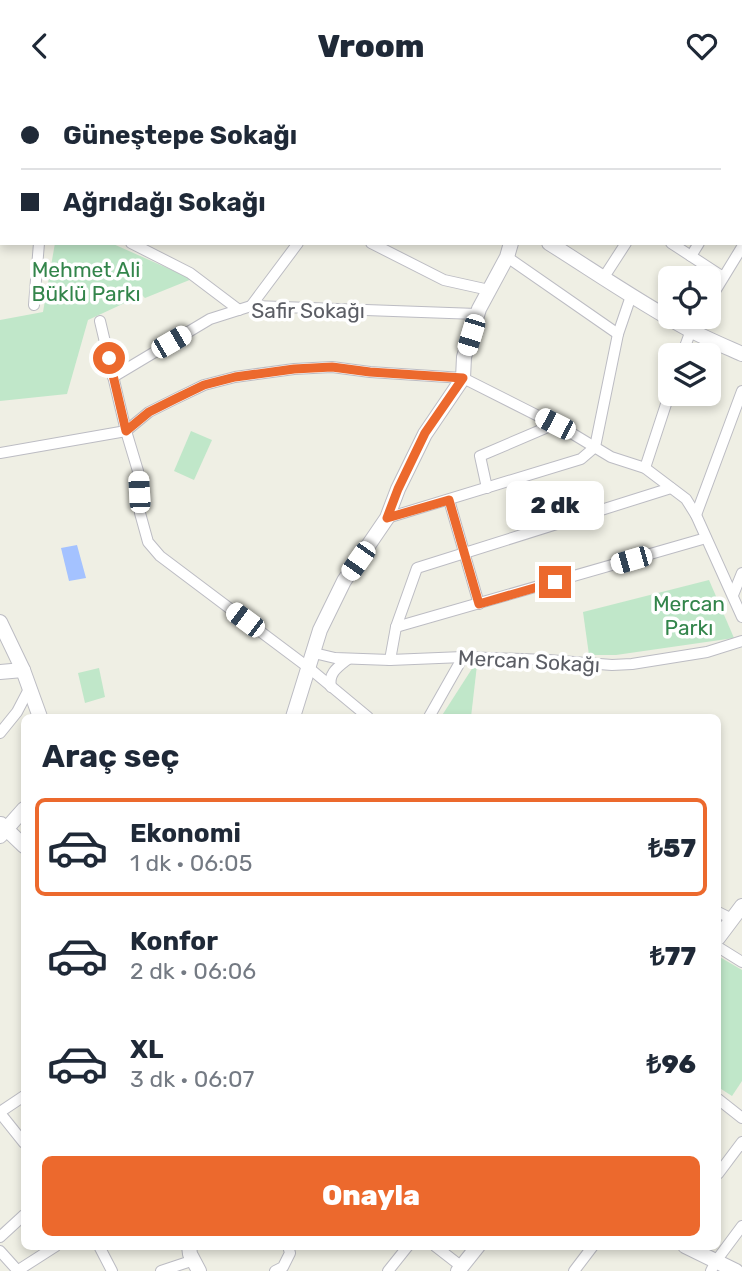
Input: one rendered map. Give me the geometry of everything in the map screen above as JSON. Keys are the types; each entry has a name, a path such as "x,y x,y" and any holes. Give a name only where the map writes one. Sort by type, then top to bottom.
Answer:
{"street":[{"path":"34,305 39,245"},
{"path":"135,245 190,273 239,310"},
{"path":"251,306 297,245"},
{"path":"552,245 631,296 691,330 742,354"},
{"path":"604,277 625,245"},
{"path":"674,245 723,277"},
{"path":"691,256 698,245"},
{"path":"389,247 444,280 489,290"},
{"path":"721,281 742,247"},
{"path":"294,714 320,630 344,581 387,518 425,433 463,378 464,357 477,314 509,250 618,334"},
{"path":"387,518 581,459 595,447 618,334 631,296"},
{"name":"Safir Sokağı","path":"113,376 210,319 251,306 477,314"},
{"path":"100,321 138,471 141,513 148,542 160,557 309,668 364,714"},
{"path":"686,343 691,330"},
{"path":"0,453 126,431 149,412 175,399 204,385 235,377 332,367 463,378 555,424 611,457 645,468 686,499 696,515 742,617"},
{"path":"696,515 742,391"},
{"path":"645,468 665,406"},
{"path":"487,488 480,456 555,424"},
{"path":"390,660 396,627 417,568 671,488"},
{"path":"449,500 479,604"},
{"path":"396,627 706,538"},
{"path":"733,595 742,573"},
{"path":"0,622 23,670 39,714"},
{"name":"Mercan Sokağı","path":"314,653 348,659 463,657 612,665 707,652 742,641"},
{"path":"431,714 463,657"},
{"path":"331,687 330,678 333,672 348,659"},
{"path":"0,672 23,670"},
{"path":"0,733 17,712 29,689"},
{"path":"21,812 2,829 21,844"},
{"path":"721,934 742,906"},
{"path":"721,914 732,919"},
{"path":"721,949 742,962"},
{"path":"21,1098 0,1112 21,1139"},
{"path":"721,1101 742,1118"},
{"path":"721,1170 742,1142"},
{"path":"0,1237 21,1218"},
{"path":"714,1266 742,1226"},
{"path":"0,1251 18,1271 50,1250"},
{"path":"101,1250 112,1271"},
{"path":"275,1271 283,1267 289,1250"},
{"path":"388,1271 405,1250"},
{"path":"439,1250 460,1269 475,1250"},
{"path":"575,1271 590,1250"},
{"path":"691,1250 714,1266 736,1271"},
{"path":"161,1271 194,1259"}],"green space":[{"name":"Mehmet Ali Büklü Parkı","path":"55,245 116,245 192,279 145,298 142,295 88,320 67,394 0,401 0,320 43,312"},
{"path":"191,431 212,440 194,480 174,471"},
{"name":"Mercan Parkı","path":"709,580 734,638 616,655 589,655 583,612"},
{"path":"475,664 477,665 471,714 443,714"},
{"path":"99,668 105,697 85,703 78,673"},
{"path":"721,958 742,970 742,1081 732,1096 721,1089"}],"water":[{"path":"77,545 86,578 69,581 61,548"}],"route":[{"path":"109,358 126,431 149,412 175,399 204,385 235,377 332,367 463,378 425,433 387,518 449,500 479,604 555,582"}]}
